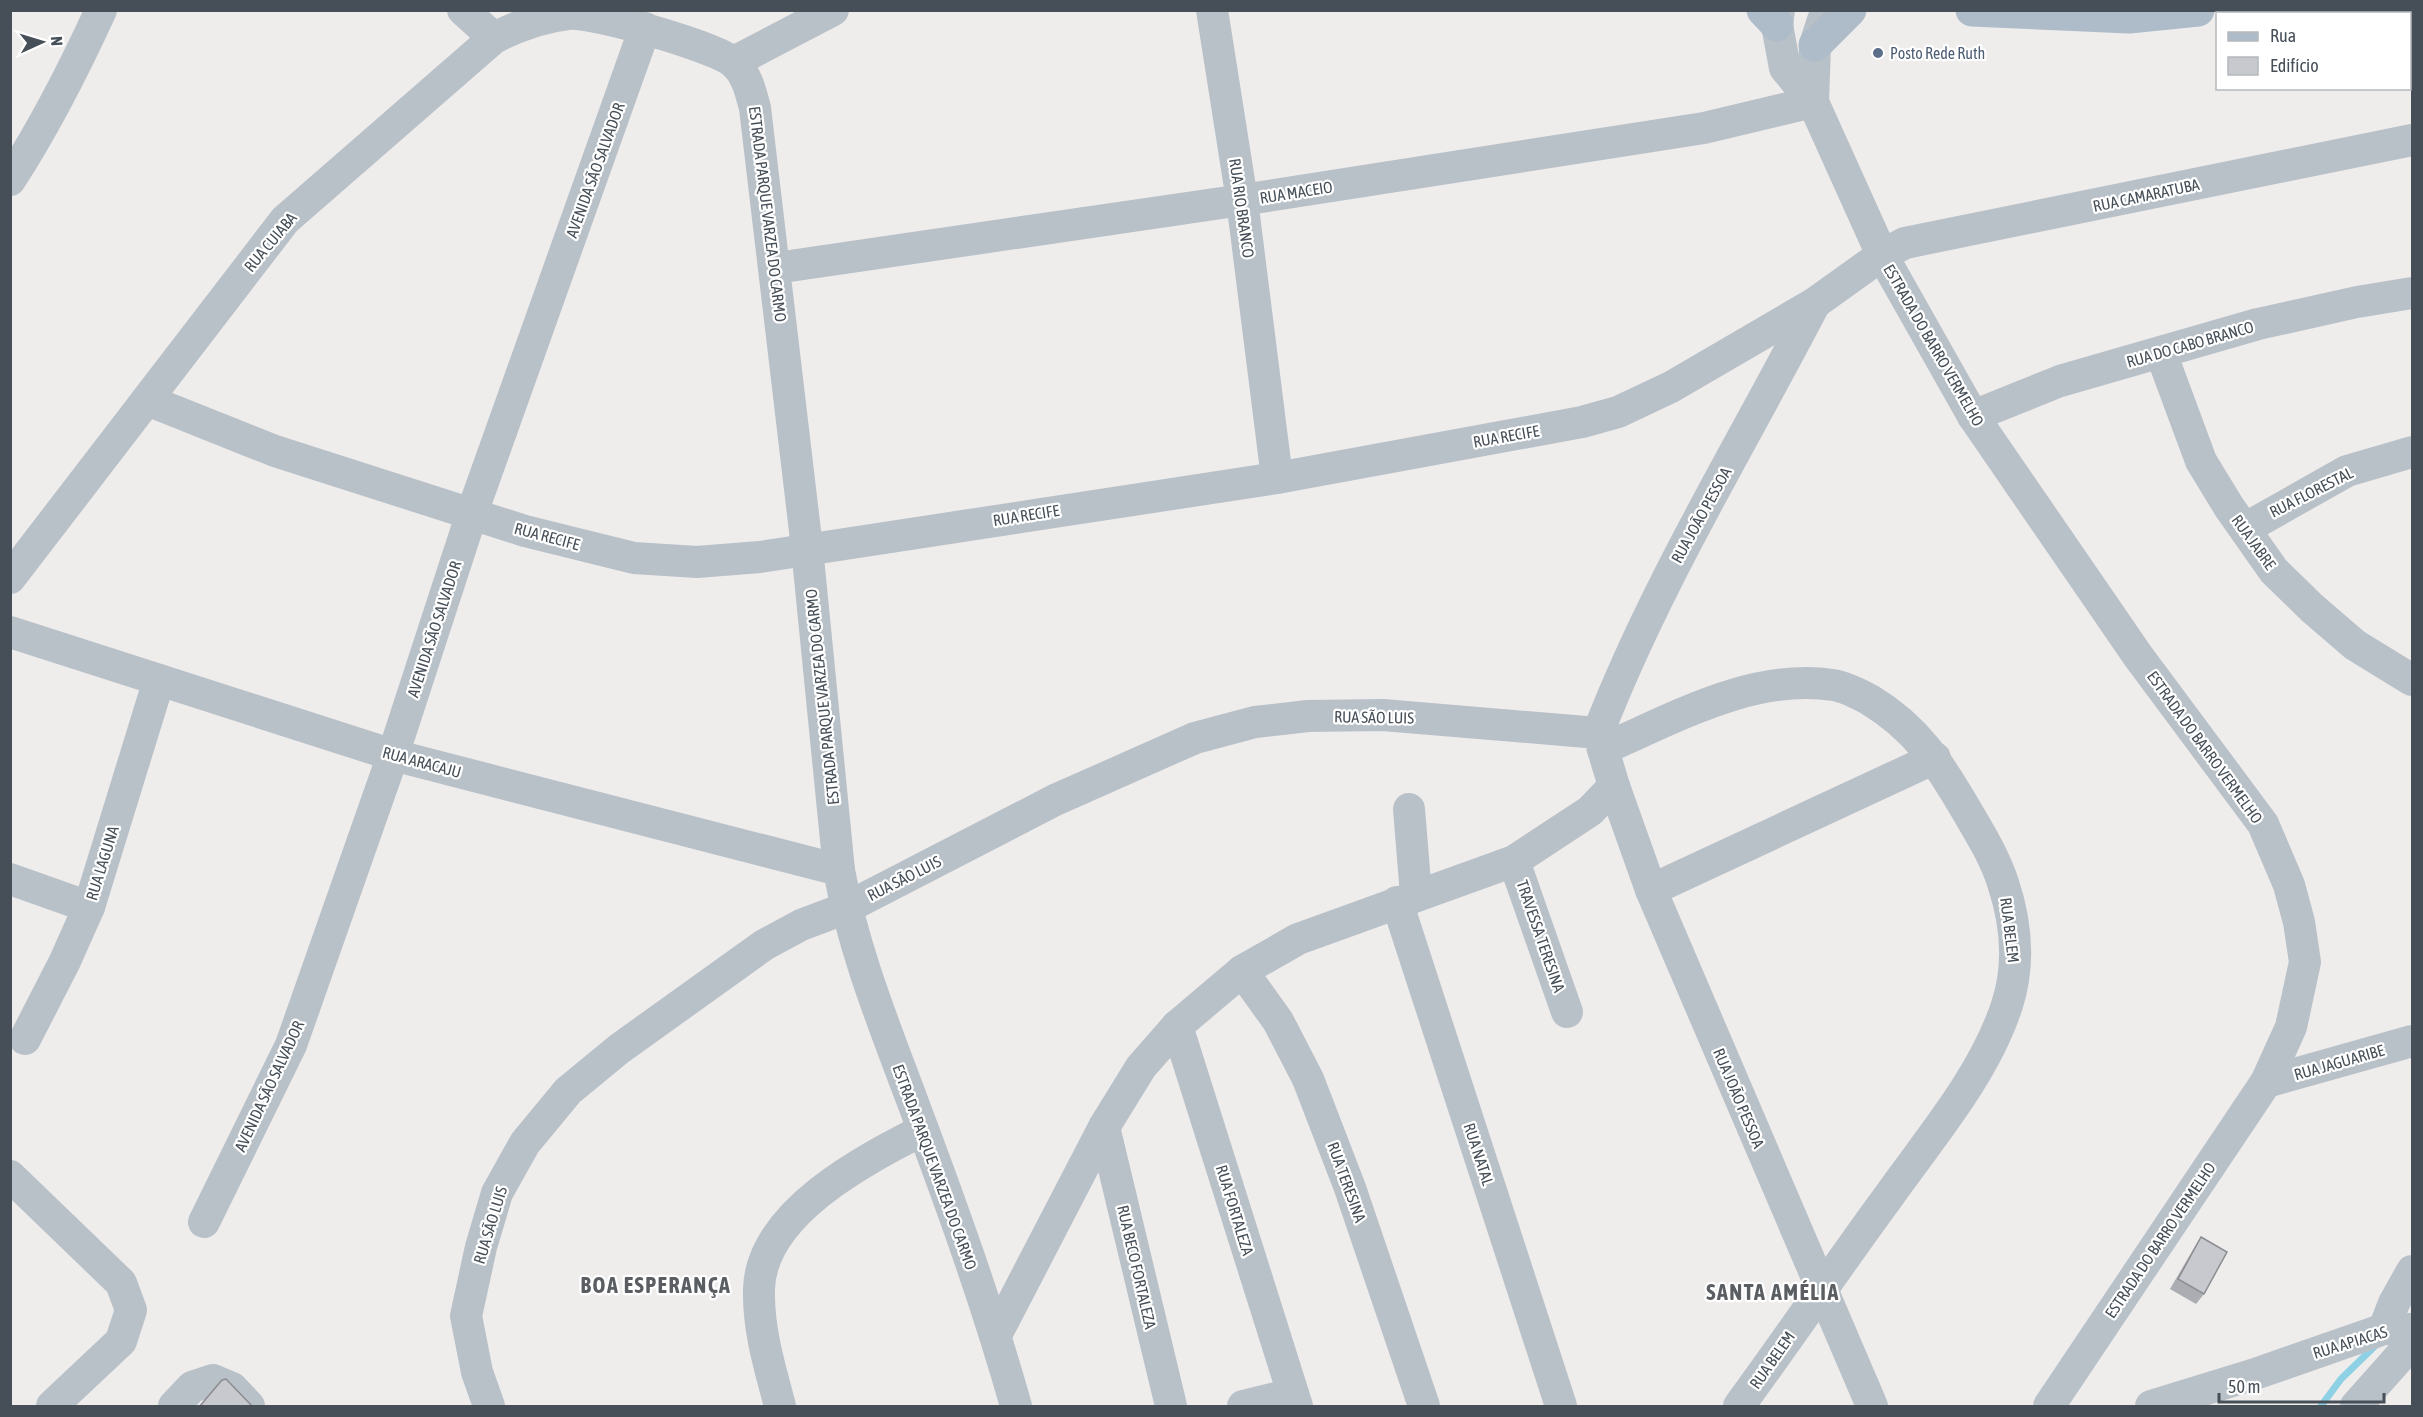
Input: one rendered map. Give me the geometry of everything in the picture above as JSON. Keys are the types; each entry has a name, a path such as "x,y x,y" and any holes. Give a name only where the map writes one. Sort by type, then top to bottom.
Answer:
{"main road":[{"path":"1815,45 1850,10"},
{"path":"1972,10 2129,18 2198,10"}],"street":[{"path":"10,180 36,139 75,66 101,10"},
{"path":"463,10 494,38"},
{"path":"645,28 680,39 734,62 833,10"},
{"name":"RUA RIO BRANCO","path":"1212,10 1242,200 1277,478"},
{"name":"ESTRADA DO BARRO VERMELHO","path":"1813,102 1815,45 1826,10"},
{"name":"RUA CUIABA","path":"10,578 285,220 494,38 516,26 570,12 645,28"},
{"name":"ESTRADA DO BARRO VERMELHO","path":"1773,16 1785,68 1813,102 1882,255 1973,416 2138,656 2263,824 2289,885 2299,922 2305,962 2291,1027 2266,1082 2049,1407"},
{"name":"AVENIDA SÃO SALVADOR","path":"204,1222 291,1045 393,755 472,513 645,28"},
{"name":"ESTRADA PARQUE VARZEA DO CARMO","path":"734,62 748,83 755,108 776,268 839,870 846,908 884,1026 996,1335 1016,1407"},
{"name":"RUA MACEIO","path":"776,268 1242,200 1704,128 1813,102"},
{"name":"RUA CAMARATUBA","path":"1882,255 1905,243 1930,236 2086,208 2412,140"},
{"name":"RUA RECIFE","path":"147,400 275,451 525,531 634,558 697,562 760,557 1277,478 1582,422 1618,412 1671,387 1815,303 1882,255"},
{"name":"RUA DO CABO BRANCO","path":"1973,416 2060,381 2258,324 2357,302 2412,293"},
{"name":"RUA JOÃO PESSOA","path":"1601,741 1624,665 1674,563 1815,303"},
{"name":"RUA JABRE","path":"2161,353 2201,461 2229,507 2246,528 2274,571 2312,609 2355,645 2412,680"},
{"name":"RUA FLORESTAL","path":"2246,528 2347,471 2412,452"},
{"name":"RUA ARACAJU","path":"10,632 393,755 839,870"},
{"name":"RUA LAGUNA","path":"25,1039 65,961 89,907 159,680"},
{"name":"RUA BELEM","path":"1601,741 1724,698 1773,685 1810,683 1836,686 1861,695 1891,713 1914,733 1935,758 1984,841 2003,882 2016,948 2015,972 2008,1003 1994,1040 1952,1108 1739,1407"},
{"name":"RUA SÃO LUIS","path":"488,1406 477,1372 466,1316 481,1247 497,1193 525,1143 568,1091 620,1048 764,945 801,924 846,908 1055,800 1195,738 1255,722 1308,716 1383,715 1601,741"},
{"path":"996,1335 1104,1127 1142,1067 1177,1026 1242,971 1298,939 1514,861 1590,811 1614,786 1601,741"},
{"path":"1651,890 1935,758"},
{"name":"RUA JOÃO PESSOA","path":"1614,786 1651,890 1872,1407"},
{"name":"RUA NATAL","path":"1409,809 1407,898 1561,1407"},
{"name":"TRAVESSA TERESINA","path":"1514,861 1567,1011"},
{"path":"10,879 89,907"},
{"name":"RUA TERESINA","path":"1242,971 1278,1021 1308,1079 1350,1188 1424,1407"},
{"name":"RUA FORTALEZA","path":"1177,1026 1295,1400 1243,1407"},
{"name":"RUA JAGUARIBE","path":"2266,1082 2412,1041"},
{"name":"RUA BECO FORTALEZA","path":"1104,1127 1171,1407"},
{"path":"780,1407 762,1340 759,1288 769,1250 794,1214 841,1178 923,1130"},
{"path":"10,1176 121,1283 131,1310 121,1341 52,1407"},
{"path":"2398,1329 2394,1303 2412,1271"},
{"name":"RUA APIACAS","path":"2151,1407 2398,1329"},
{"path":"2356,1407 2412,1343"},
{"path":"174,1407 192,1387 213,1380 232,1388 249,1407"}],"building":[{"path":"2201,1237 2227,1252 2204,1294 2178,1279"},
{"path":"226,1379 253,1407 199,1407 222,1380"}],"waterway":[{"path":"2321,1406 2341,1379 2377,1344"}],"place":[{"name":"Posto Rede Ruth","path":"1878,53"}],"district":[{"name":"BOA ESPERANÇA","path":"656,1285"},
{"name":"SANTA AMÉLIA","path":"1773,1292"}]}
